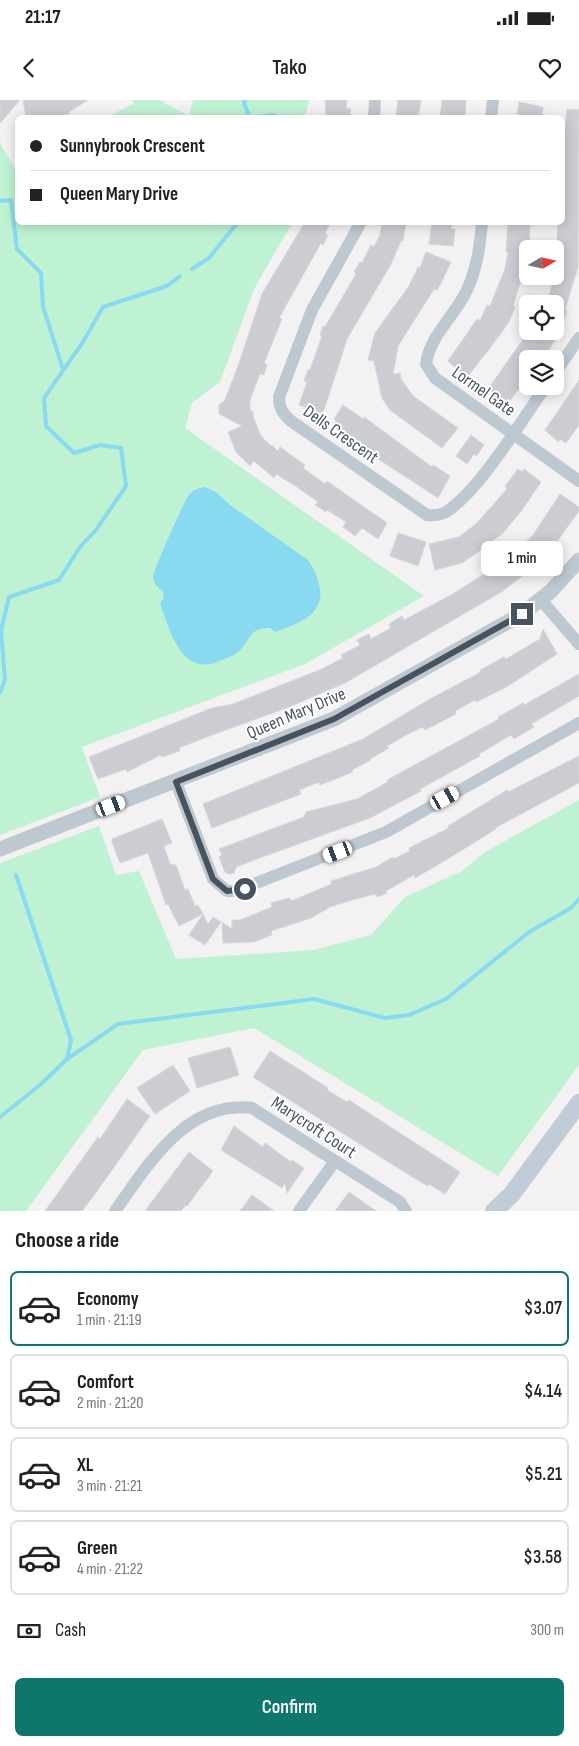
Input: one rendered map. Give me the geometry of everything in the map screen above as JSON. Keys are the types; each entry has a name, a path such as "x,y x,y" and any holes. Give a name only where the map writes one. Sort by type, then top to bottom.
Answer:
{"main road":[{"path":"494,1211 512,1194 579,1103"},
{"path":"505,1211 512,1194"}],"street":[{"path":"374,115 375,100"},
{"path":"492,115 493,100"},
{"name":"Dells Crescent","path":"359,225 308,318 279,397 279,405 283,414 408,503 427,515 433,516 445,512 478,481 513,433"},
{"name":"Lormel Gate","path":"482,225 478,258 467,291 428,350 426,364 435,378 579,481"},
{"path":"564,360 579,338"},
{"path":"513,433 540,395"},
{"name":"Queen Mary Drive","path":"0,849 334,719 497,629 541,600 579,560"},
{"path":"541,600 579,644"},
{"path":"176,782 213,879 227,891 236,891 379,835 579,723"},
{"name":"Marycroft Court","path":"115,1211 175,1134 192,1122 223,1110 242,1107 252,1108 400,1202 406,1211"},
{"path":"299,1211 335,1162"}],"green space":[{"path":"132,100 159,100 187,115 112,115 134,103"},
{"path":"193,100 309,100 305,115 189,115"},
{"path":"0,143 15,169 15,225 291,225 254,289 220,382 192,403 185,428 424,596 305,664 82,747 100,797 0,835"},
{"path":"579,800 579,1065 498,1176 254,1028 143,1050 26,1211 0,1211 0,863 99,826 116,875 139,871 176,959 313,950 371,935 405,897 462,871 485,852"}],"water":[{"path":"205,487 216,492 230,505 308,560 316,575 320,592 316,609 310,615 294,625 275,632 270,628 257,630 236,654 205,665 194,662 178,648 160,603 164,598 163,592 153,577 188,496 191,492"}],"building":[{"path":"0,100 20,100 0,123"},
{"path":"23,100 88,100 69,112 69,114 26,115"},
{"path":"325,100 347,100 346,108 351,109 350,115 326,115"},
{"path":"398,100 421,100 418,115 396,115"},
{"path":"442,100 466,100 465,115 440,115"},
{"path":"519,102 543,107 542,115 517,114"},
{"path":"567,109 579,110 578,267 564,318 564,295 549,295 552,285 564,285 564,240 557,240 558,225 565,225 565,129"},
{"path":"303,225 329,226 325,233 328,235 323,245 321,243 279,318 282,319 264,363 267,364 264,375 260,374 250,400 250,411 253,411 253,416 261,436 271,446 278,451 280,447 305,465 303,468 325,484 327,481 387,523 378,539 362,528 355,536 343,527 346,522 315,505 318,502 297,487 276,474 274,478 254,461 250,466 236,452 228,432 242,426 219,414 219,405 225,400 262,294"},
{"path":"382,225 406,225 403,241 401,241 391,264 347,339 323,413 304,410 305,407 299,405 307,382 304,381 322,336 320,335 323,326 325,327 356,274 354,272 360,262 362,263 371,245 374,247 380,235"},
{"path":"432,225 452,225 451,229 455,229 453,246 429,244"},
{"path":"508,225 530,225 529,240 519,240 519,285 513,306 515,307 509,322 469,375 463,371 461,373 448,361 477,319 480,321 487,305 490,306 505,269 508,252 506,251"},
{"path":"426,252 451,262 437,290 434,289 398,346 393,374 400,373 401,379 413,396 458,428 442,448 390,410 382,398 374,361 368,360 375,333 409,286 418,267 420,268"},
{"path":"523,340 555,340 548,350 519,350 519,389 508,403 492,395 494,393 488,389"},
{"path":"579,380 579,425 566,443 560,439 558,442 545,430"},
{"path":"343,405 363,419 364,417 432,467 433,465 450,476 438,498 363,449 337,428 338,426 334,423 336,421 334,419"},
{"path":"471,435 484,445 467,464 456,456"},
{"path":"518,469 522,472 524,469 541,482 522,510 503,533 478,552 462,563 435,570 429,544 459,537 476,524 507,489 505,486"},
{"path":"560,494 579,507 579,511 548,554 503,591 345,683 289,707 179,748 180,751 162,757 161,755 127,772 126,769 98,779 89,757 212,708 233,704 322,669 343,658 341,655 360,645 357,640 369,634 371,639 391,628 389,624 402,616 404,620 451,595 497,566 498,568 533,535"},
{"path":"398,533 426,542 418,566 390,556"},
{"path":"543,629 557,654 508,686 476,702 475,700 455,711 456,714 425,730 423,727 406,735 387,746 389,748 371,760 352,770 353,772 320,785 319,782 299,790 301,794 212,828 203,804 363,739 430,699 481,672 480,670 504,657 506,659 540,639"},
{"path":"579,674 579,696 531,724 534,727 514,739 511,735 479,754 480,756 420,789 421,791 370,818 236,867 234,873 229,874 225,872 219,857 222,855 219,849 304,817 306,812 357,799 388,782 387,780 499,719 498,717 523,703 524,705"},
{"path":"579,756 579,783 495,828 415,878 414,875 386,891 387,893 377,897 375,894 330,907 311,918 271,931 272,935 254,942 223,943 222,922 232,929 232,920 240,920 272,907 271,903 290,898 291,901 332,884 331,881 376,867 393,857 394,859 410,851 409,848 449,828 448,826 507,790 508,792"},
{"path":"162,819 172,843 164,846 170,864 176,865 185,890 188,889 195,906 198,905 203,914 179,926 168,904 166,905 148,853 120,863 112,842 112,839"},
{"path":"203,914 208,924 213,917 221,922 205,945 189,935"},
{"path":"230,1047 239,1075 197,1088 188,1058"},
{"path":"270,1051 328,1088 327,1090 347,1102 349,1100 460,1172 445,1194 429,1184 428,1186 414,1178 253,1077"},
{"path":"173,1065 190,1091 155,1114 137,1088"},
{"path":"127,1099 150,1116 95,1194 82,1211 45,1211 98,1137 100,1139"},
{"path":"234,1126 263,1147 265,1143 291,1162 292,1160 304,1168 287,1193 285,1183 282,1188 221,1150"},
{"path":"189,1152 213,1171 187,1206 181,1211 145,1211"},
{"path":"349,1192 376,1211 335,1211"},
{"path":"252,1195 274,1211 240,1211"}],"waterway":[{"path":"245,100 244,103 249,115"},
{"path":"0,201 11,200 17,249 41,273 43,307 63,369"},
{"path":"192,269 209,258 236,225"},
{"path":"0,692 5,680 1,631 9,597 59,580 80,547 96,530 126,486 121,448 100,445 74,453 46,426 44,398 83,342 103,307 167,286 180,276"},
{"path":"0,1117 40,1085 67,1059 71,1040 16,875"},
{"path":"67,1059 118,1024 314,999 385,1018 409,1015 446,999 529,932 571,908 579,899"}],"route":[{"path":"245,889 227,891 213,879 176,782 334,719 522,614"}]}
